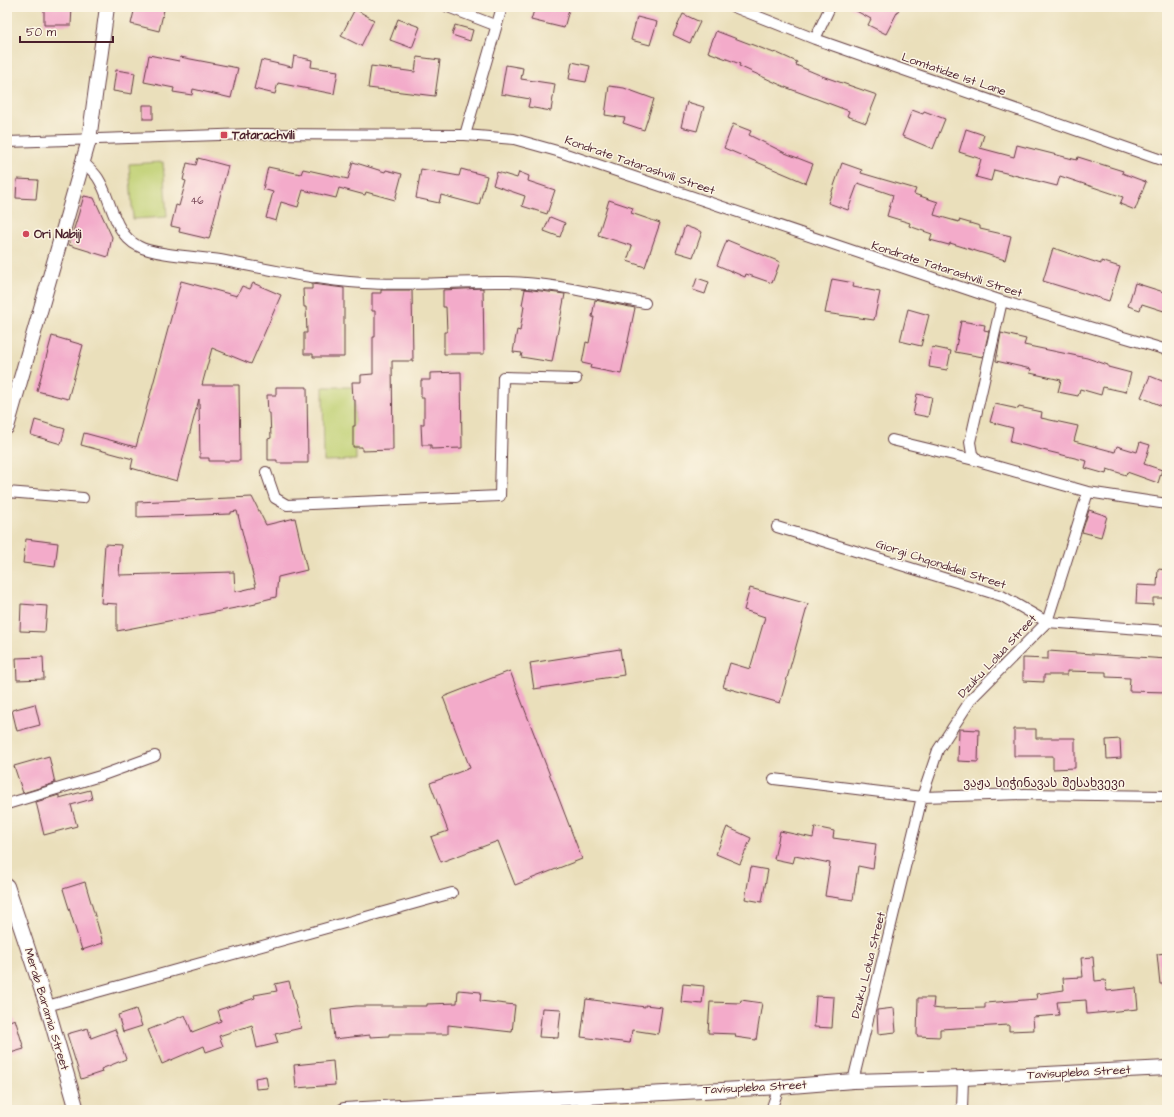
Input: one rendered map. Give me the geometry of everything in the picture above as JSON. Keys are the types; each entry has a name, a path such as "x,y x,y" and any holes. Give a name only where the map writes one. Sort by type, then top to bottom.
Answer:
{"main road":[{"path":"7,427 83,162 107,7"},
{"name":"Merab Baramia Street","path":"7,886 47,1006 77,1110"},
{"name":"Tavisupleba Street","path":"344,1110 779,1087 853,1081 963,1078 1167,1068"}],"street":[{"path":"448,7 497,26"},
{"path":"464,135 502,7"},
{"name":"Lomtatidze 1st Lane","path":"734,7 815,39 1167,162"},
{"path":"815,39 830,7"},
{"name":"Kondrate Tatarashvili Street","path":"7,142 250,134 464,135 514,139 557,151 1002,302 1167,350"},
{"path":"83,162 98,179 124,234 138,247 152,251 217,260 301,276 363,283 437,284 508,282 546,285 645,303"},
{"path":"978,461 972,454 970,442 1002,302"},
{"path":"266,472 275,498 287,505 500,496 503,377 576,379"},
{"path":"892,440 978,461 1088,492 1167,504"},
{"path":"7,492 83,498"},
{"name":"Dzuku Lolua Street","path":"853,1081 922,798 938,750 972,698 1047,622 1088,492"},
{"name":"Giorgi Chqondideli Street","path":"777,527 1002,596 1047,622 1167,631"},
{"path":"7,804 100,776 155,756"},
{"name":"ვაჟა სიჭინავას შესახვევი","path":"774,779 922,798 1025,794 1167,796"},
{"path":"47,1006 452,893"},
{"path":"962,1110 963,1078"},
{"path":"771,1110 779,1087"}],"green space":[{"path":"163,162 167,217 133,219 129,164"},
{"path":"323,387 354,387 356,460 324,461"}],"building":[{"path":"44,7 72,7 71,25 44,25"},
{"path":"135,7 152,7 164,10 159,31 131,24"},
{"path":"535,7 557,7 569,10 564,28 531,20"},
{"path":"849,7 900,7 886,34 868,25 871,19"},
{"path":"355,9 374,20 361,46 341,36"},
{"path":"683,14 700,22 690,43 673,35"},
{"path":"637,17 657,22 650,45 631,40"},
{"path":"398,19 420,27 412,48 390,40"},
{"path":"455,25 473,30 470,41 452,35"},
{"path":"716,31 774,53 775,52 797,62 796,65 822,76 877,95 866,123 847,116 849,111 785,87 739,66 740,64 708,52"},
{"path":"149,55 179,61 180,57 238,68 231,98 193,89 192,95 173,92 174,88 144,82"},
{"path":"294,56 312,60 311,67 338,71 334,94 278,83 275,94 254,89 261,60 292,67"},
{"path":"417,57 440,60 435,96 368,88 371,66 415,72"},
{"path":"572,62 590,66 586,82 569,79"},
{"path":"506,65 523,68 521,79 555,84 551,111 528,107 530,99 501,94"},
{"path":"116,70 135,73 132,94 113,91"},
{"path":"609,86 624,88 654,99 644,130 623,123 625,118 605,115"},
{"path":"687,102 704,107 697,131 681,127"},
{"path":"143,105 153,105 153,119 143,119"},
{"path":"912,110 923,114 924,111 945,119 933,149 902,136"},
{"path":"733,124 751,131 749,135 785,153 813,164 806,183 724,148"},
{"path":"966,129 984,135 980,148 1014,157 1017,145 1077,160 1078,157 1123,171 1122,173 1146,182 1135,210 1120,204 1123,197 1060,176 1057,186 994,170 991,181 976,177 981,159 959,152"},
{"path":"198,158 228,166 209,239 179,232 180,228 171,226 176,205 179,206 186,181 183,180 187,163 196,165"},
{"path":"353,162 385,172 386,170 402,174 395,200 366,192 365,195 339,188 336,198 303,190 298,207 281,202 276,221 266,218 273,192 263,189 268,167 301,174 303,169 348,179"},
{"path":"842,163 862,170 861,173 916,189 914,194 938,202 934,215 959,222 959,220 980,226 980,229 1011,236 1005,260 950,243 949,245 930,240 932,234 909,226 910,223 887,216 893,195 858,183 848,210 828,203"},
{"path":"421,169 459,176 461,169 487,176 479,205 441,195 439,203 416,198"},
{"path":"497,172 517,178 519,172 529,176 528,181 555,190 547,214 522,206 525,196 493,185"},
{"path":"17,179 38,180 36,199 16,198"},
{"path":"84,196 94,198 112,237 108,257 69,245"},
{"path":"609,200 633,208 631,213 660,223 645,267 627,261 632,246 598,235"},
{"path":"550,217 565,223 560,237 544,231"},
{"path":"685,226 702,232 693,257 676,252"},
{"path":"727,240 780,262 772,283 746,274 745,277 717,265"},
{"path":"1053,248 1101,264 1101,261 1120,267 1109,301 1043,281"},
{"path":"697,278 709,282 705,294 693,290"},
{"path":"832,279 854,283 853,287 880,292 874,320 825,313"},
{"path":"181,281 237,296 242,286 250,289 253,283 281,295 251,364 212,348 202,385 239,385 240,461 209,461 209,458 200,458 199,399 177,481 131,468 133,459 81,445 84,433 136,447"},
{"path":"1135,283 1167,293 1167,312 1142,304 1140,310 1128,306"},
{"path":"312,284 344,288 344,357 313,357 313,354 304,354 304,333 307,333 306,307 304,307 303,289 312,289"},
{"path":"483,288 484,354 444,354 444,332 447,332 446,307 443,307 443,290"},
{"path":"525,289 565,294 552,362 521,357 522,353 513,352 517,330 520,331"},
{"path":"381,290 412,290 413,361 392,361 393,450 362,451 362,447 353,447 355,400 353,400 352,382 361,382 361,375 373,374 375,311 372,311 372,293 381,293"},
{"path":"595,300 635,308 621,374 590,368 591,365 582,363 586,342 589,343 594,317 592,317"},
{"path":"908,309 929,315 921,346 900,341"},
{"path":"961,321 985,325 984,330 989,331 983,357 955,352"},
{"path":"1001,333 1026,339 1024,345 1087,358 1108,365 1108,367 1131,373 1126,392 1103,387 1101,395 1080,389 1078,396 1058,392 1061,380 1030,373 1031,369 996,361"},
{"path":"52,336 83,345 68,399 37,391"},
{"path":"932,347 951,351 947,370 929,367"},
{"path":"461,372 462,448 431,449 431,445 422,445 421,424 424,424 424,398 421,398 421,380 430,380 430,373"},
{"path":"1150,376 1167,383 1167,395 1162,406 1141,397"},
{"path":"276,387 307,387 308,463 277,463 277,460 268,460 268,439 271,438 270,413 268,413 267,395 276,395"},
{"path":"917,394 932,397 928,417 913,414"},
{"path":"995,404 1042,412 1041,418 1078,426 1074,441 1115,452 1117,446 1137,452 1140,442 1150,445 1144,464 1162,470 1158,483 1127,472 1126,475 1107,469 1106,474 1085,468 1087,461 1010,442 1013,428 990,422"},
{"path":"35,420 65,429 61,444 31,435"},
{"path":"252,497 266,525 295,518 307,570 278,577 276,597 256,602 256,604 117,631 117,604 101,603 105,544 121,545 119,575 234,572 235,592 256,587 237,511 231,512 231,514 137,517 137,502"},
{"path":"1089,510 1107,516 1101,537 1082,532"},
{"path":"26,539 58,543 55,567 23,563"},
{"path":"1158,569 1167,570 1167,598 1153,598 1153,605 1136,604 1137,585 1157,586"},
{"path":"750,588 808,604 780,703 723,687 730,663 750,669 765,617 744,610"},
{"path":"21,604 47,606 45,632 20,631"},
{"path":"620,649 624,675 534,689 530,663"},
{"path":"1048,651 1167,659 1167,692 1129,691 1130,678 1106,677 1106,672 1067,671 1067,675 1044,675 1044,682 1023,681 1023,658 1048,659"},
{"path":"43,657 44,679 17,680 16,658"},
{"path":"510,671 582,859 515,885 498,841 441,862 431,837 448,831 430,783 470,768 443,697"},
{"path":"35,704 40,725 17,731 12,710"},
{"path":"959,729 979,730 978,762 958,761"},
{"path":"1014,729 1036,729 1036,738 1075,738 1075,768 1053,769 1053,756 1014,756"},
{"path":"1120,739 1121,758 1107,759 1106,740"},
{"path":"49,756 55,783 23,793 14,766"},
{"path":"90,790 92,799 71,805 77,826 44,835 36,802 59,795 59,798"},
{"path":"727,827 751,838 740,864 716,854"},
{"path":"815,827 834,831 833,838 876,844 873,869 858,866 853,900 825,896 830,863 795,856 793,863 774,859 780,831 813,838"},
{"path":"751,867 768,870 762,902 745,899"},
{"path":"85,882 103,943 82,950 63,889"},
{"path":"1167,953 1167,984 1160,984 1157,954"},
{"path":"1093,957 1095,981 1105,980 1107,991 1136,988 1138,1009 1087,1014 1086,1000 1057,1002 1059,1015 1033,1017 1034,1030 1009,1031 1009,1025 940,1029 940,1037 917,1036 918,998 934,998 933,1008 941,1009 985,1008 985,1003 1037,999 1036,994 1064,990 1063,978 1083,977 1081,958"},
{"path":"289,981 301,1028 275,1034 278,1043 257,1048 252,1025 219,1036 223,1046 206,1052 204,1046 162,1064 148,1030 185,1015 192,1032 221,1021 218,1010 255,998 254,995 277,991 275,984"},
{"path":"683,984 704,986 702,1004 681,1002"},
{"path":"458,990 481,992 480,1001 515,1005 512,1032 448,1025 448,1034 389,1034 389,1036 370,1037 370,1035 334,1039 331,1009 356,1006 427,1006 427,1004 457,1003"},
{"path":"816,996 834,997 832,1028 814,1027"},
{"path":"586,999 645,1007 645,1005 662,1007 658,1034 632,1030 630,1043 581,1037"},
{"path":"741,1000 762,1003 756,1040 735,1037 736,1034 708,1033 710,1002 740,1003"},
{"path":"542,1008 561,1009 558,1038 539,1037"},
{"path":"894,1008 896,1032 878,1034 877,1010"},
{"path":"136,1009 142,1026 123,1032 118,1015"},
{"path":"15,1019 24,1049 7,1054 7,1022"},
{"path":"88,1028 91,1038 115,1029 126,1059 101,1069 102,1072 81,1079 67,1034"},
{"path":"333,1061 335,1085 296,1088 294,1065"},
{"path":"266,1076 268,1088 256,1089 255,1078"}],"place":[{"name":"Tatarachvili","path":"224,135"},
{"name":"Ori Nabiji","path":"26,234"}]}
